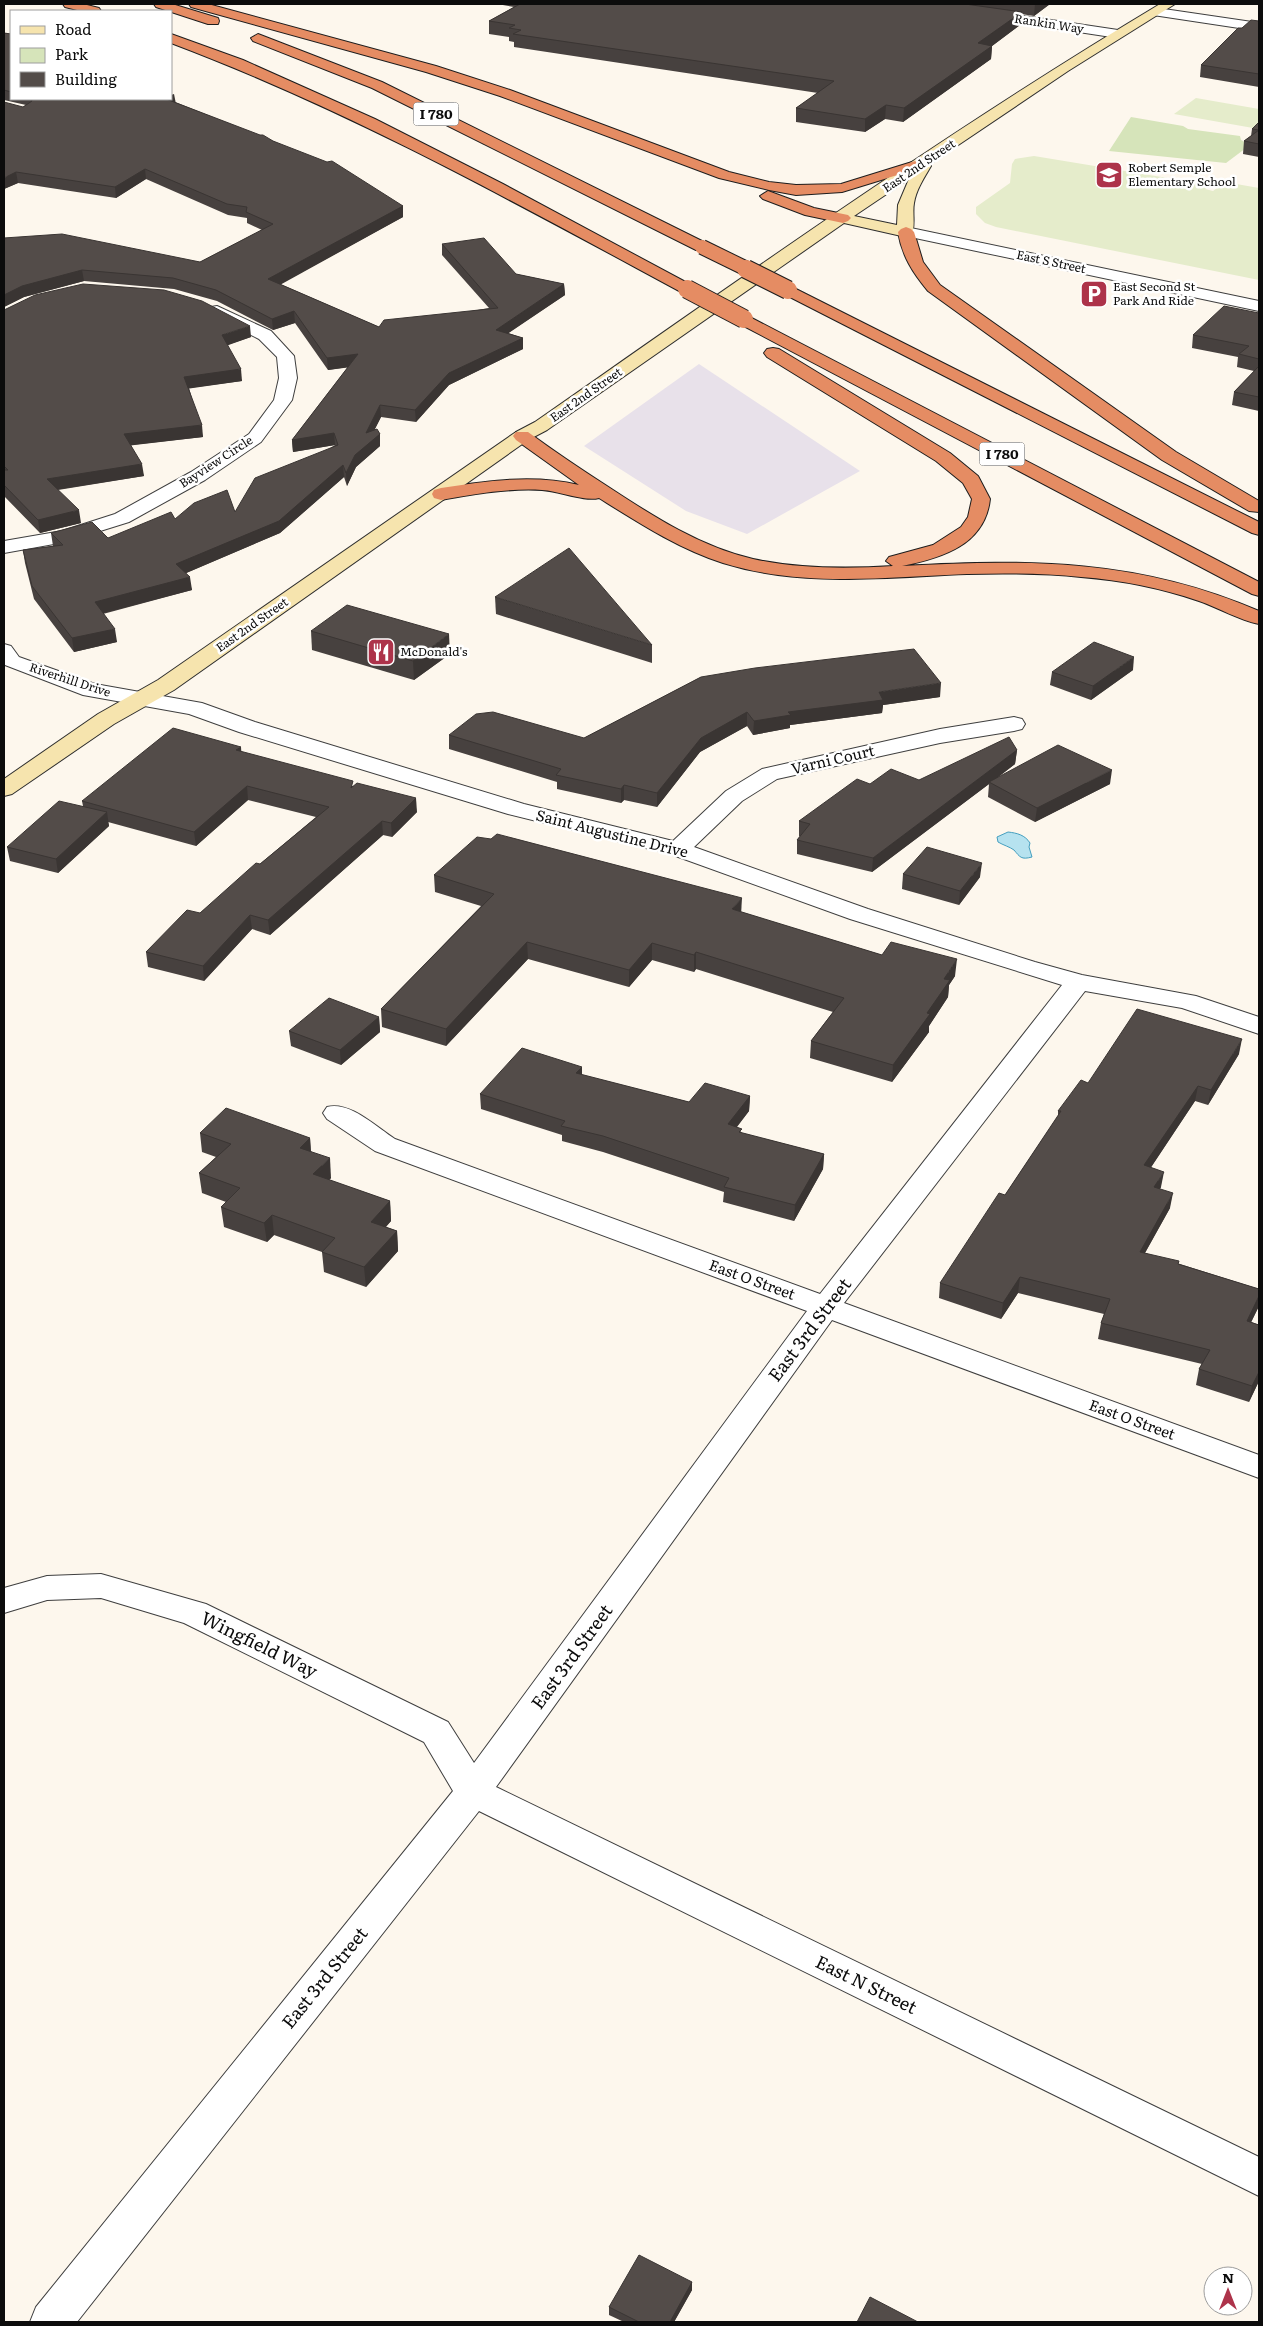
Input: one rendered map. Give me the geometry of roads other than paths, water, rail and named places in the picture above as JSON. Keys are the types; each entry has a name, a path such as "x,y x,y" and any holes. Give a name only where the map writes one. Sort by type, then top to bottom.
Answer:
{"highway":[{"path":"69,4 91,10"},
{"name":"I 780","path":"160,4 269,41 376,86 477,134 1259,529"},
{"path":"195,4 431,69 505,93 724,175 769,186 796,190 824,190 867,182 926,162"},
{"name":"I 780","path":"172,38 226,57 370,122 687,289 736,321 1259,590"},
{"path":"724,175 735,183 810,212 843,218"},
{"path":"906,232 908,247 914,264 934,288 1168,456 1259,509"},
{"path":"736,321 943,457 971,480 982,499 976,521 956,540 922,556 838,572"},
{"path":"522,436 547,456 657,527 709,552 750,564 778,569 872,574 967,568 1046,567 1111,573 1182,588 1259,618"},
{"path":"441,494 478,488 530,484 558,486 613,498"}],"main road":[{"name":"East 2nd Street","path":"4,789 106,719 166,685 522,436 541,426 762,271 1023,95 1118,34 1169,4"},
{"path":"906,232 903,218 906,197 926,162"},
{"name":"East S Street","path":"843,218 906,232"}],"street":[{"name":"Rankin Way","path":"920,4 1118,34"},
{"path":"1157,12 1259,26"},
{"name":"East S Street","path":"906,232 1259,306"},
{"name":"Bayview Circle","path":"4,547 65,536 122,518 198,476 255,438 283,400 288,378 285,356 265,335 202,304"},
{"name":"Riverhill Drive","path":"4,650 12,661 49,676 102,693 141,699"},
{"name":"Saint Augustine Drive","path":"141,699 194,708 247,727 516,809 678,849 859,914 1079,982 1187,1002 1259,1026"},
{"name":"Varni Court","path":"678,849 734,796 770,774 940,736 1014,724"},
{"name":"East 3rd Street","path":"51,2322 473,1792 826,1307 1079,982"},
{"name":"East O Street","path":"336,1112 385,1145 1259,1467"},
{"name":"Wingfield Way","path":"4,1600 47,1588 101,1586 194,1613 436,1732 473,1792"},
{"name":"East N Street","path":"473,1792 1259,2177"}],"water":[{"path":"1008,832 1021,835 1028,840 1032,857 1021,857 1012,849 998,842 997,837"}],"place":[{"name":"Robert Semple Elementary School","path":"1109,175"},
{"name":"East Second St Park And Ride","path":"1094,294"},
{"name":"McDonald's","path":"381,652"}]}
